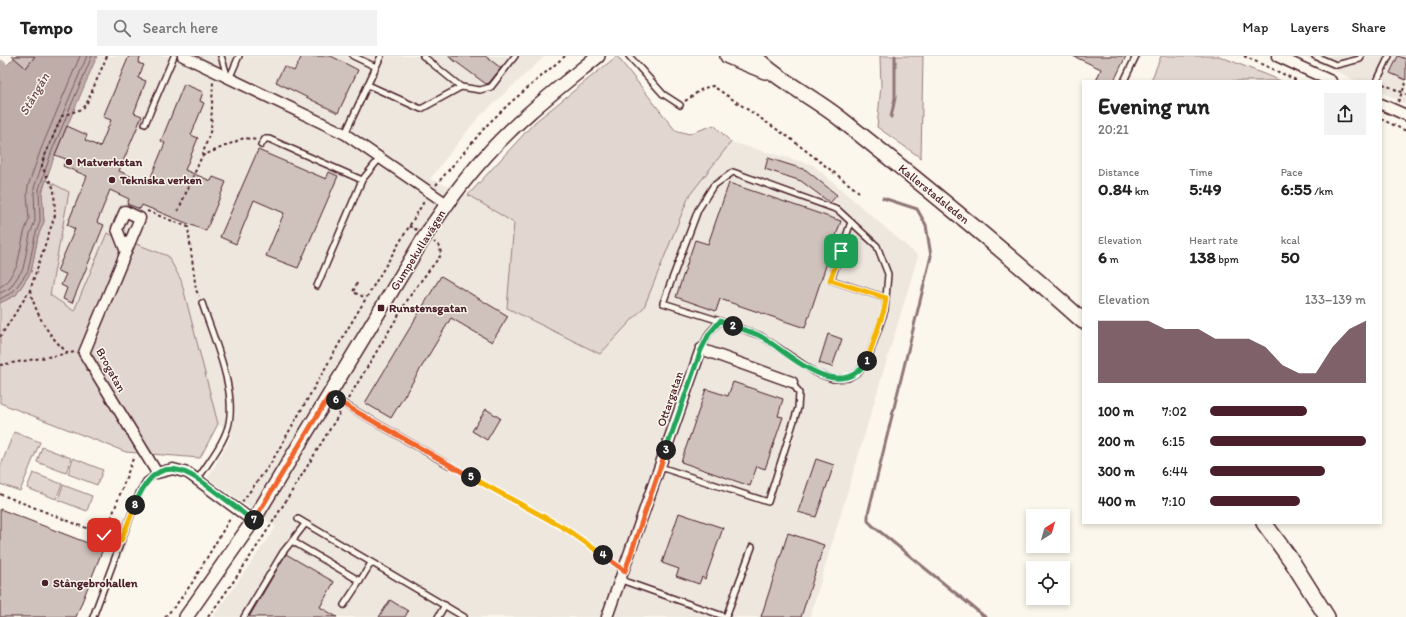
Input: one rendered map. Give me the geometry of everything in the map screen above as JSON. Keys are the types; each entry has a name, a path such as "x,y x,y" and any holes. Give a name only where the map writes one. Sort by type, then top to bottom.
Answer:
{"main road":[{"name":"Kallerstadsleden","path":"728,56 778,76"},
{"name":"Kallerstadsleden","path":"754,56 778,76 837,116 1038,280 1082,320"},
{"path":"1265,524 1291,560 1327,617"}],"street":[{"path":"182,56 346,134 447,204"},
{"name":"Gumpekullavägen","path":"186,617 253,521 425,236 447,204 484,157 510,131 598,56"},
{"path":"1277,56 1329,80"},
{"path":"1382,104 1406,116"},
{"path":"126,252 117,229 125,211 140,218"},
{"name":"Brogatan","path":"140,218 84,353 157,473"},
{"path":"701,350 792,382"},
{"name":"Ottargatan","path":"607,617 623,576 701,350"},
{"path":"157,473 164,469 181,470 253,521"}],"lane":[{"path":"145,124 174,56"},
{"path":"222,56 229,78"},
{"path":"229,78 239,56"},
{"path":"353,56 376,67"},
{"path":"346,134 381,56"},
{"path":"423,56 461,87 480,90 491,87 513,58 506,56"},
{"path":"629,56 663,94 680,105"},
{"path":"1124,80 1136,56"},
{"path":"1315,56 1336,65 1360,59 1361,56"},
{"path":"1377,80 1389,56"},
{"path":"368,85 421,109 461,87"},
{"path":"262,143 265,139 269,139 362,180"},
{"path":"316,286 362,180 380,157"},
{"path":"733,172 838,210 877,246 888,274 886,298 884,310 867,362 858,372 848,378 833,379 816,373 761,336 663,303 698,210 713,186 733,172"},
{"path":"851,222 830,280 886,298"},
{"path":"197,480 219,446 228,427 231,406 229,386 202,303"},
{"path":"701,350 709,334 720,321"},
{"path":"660,467 768,502 798,408 799,394 792,382"},
{"path":"329,396 449,465"},
{"path":"93,617 143,485 157,473"},
{"path":"298,520 464,617"},
{"path":"244,617 283,552 305,524"},
{"path":"292,541 360,581"},
{"path":"623,576 726,617 752,547"},
{"path":"344,605 371,563"},
{"path":"438,617 445,606"}],"path":[{"path":"0,337 30,290 55,215 54,189 49,177 42,167 42,162 62,116 86,106 107,56"},
{"path":"165,617 192,583 237,509 271,463 366,298 431,192 488,124 565,56"},
{"path":"1244,56 1296,80"},
{"path":"178,211 202,156 211,129 212,87 216,72"},
{"path":"1382,82 1406,94"},
{"path":"680,105 690,99 698,90 705,86 713,86 790,139 859,192"},
{"path":"1382,119 1406,131"},
{"path":"202,156 244,138 262,143"},
{"path":"140,218 148,210 188,227 196,290 202,303"},
{"path":"208,617 242,572 266,535 413,291 441,255 437,244 409,226"},
{"path":"357,283 353,292 366,298"},
{"path":"30,290 34,304 47,330 68,353"},
{"path":"0,365 68,353 84,353"},
{"path":"104,535 139,444"},
{"path":"449,465 566,529 623,576"},
{"path":"0,494 121,541"}],"shaded area":[{"path":"97,56 545,56 476,120 430,179 468,195 514,223 507,308 644,307 689,196 731,142 813,165 918,256 810,617 213,617 276,527 208,478 232,435 218,424 181,280 168,256 74,311 50,295 69,192 46,180"},
{"path":"617,56 675,130 689,134 714,125 731,142 689,196 644,307 600,354 507,308 514,223 468,195 535,122"},
{"path":"880,56 923,56 921,158 877,127 881,86"},
{"path":"1161,56 1219,56 1279,80 1151,80"},
{"path":"1303,56 1406,56 1406,104 1382,92 1382,80 1355,80"},
{"path":"46,180 69,192 50,295 74,311 107,233 168,256 181,280 218,424 200,458 126,452 0,403 0,303 16,295 31,272 38,236 44,222 42,194"},
{"path":"14,432 40,442 20,491 0,484 0,468"},
{"path":"42,447 71,458 66,473 37,462"},
{"path":"73,458 103,470 97,485 68,474"},
{"path":"33,473 62,484 56,499 27,488"},
{"path":"63,485 92,496 87,511 58,500"}],"water":[{"name":"Stångån","path":"16,56 97,56 55,155 42,191 44,222 38,236 31,272 16,295 0,303 0,72"}],"building":[{"path":"12,56 35,56 26,68"},
{"name":"Tekniska verken","path":"129,56 141,56 138,63 144,65 138,78 146,81 134,113 142,116 119,171 148,184 165,143 161,141 184,84 203,92 200,101 204,103 191,135 198,138 185,170 211,181 213,177 226,182 206,231 142,205 140,209 127,204 129,199 110,190 97,222 104,225 72,303 63,299 67,288 61,285 66,274 57,271 75,229 67,225 87,176 63,166 66,159 55,155 67,126 87,135 85,140 100,147 111,120 103,117"},
{"path":"302,56 331,56 358,70 338,113 276,82 284,66 294,71"},
{"path":"448,56 485,56 501,68 489,83 486,84"},
{"path":"1073,56 1126,56 1114,80 1096,80 1101,69"},
{"path":"1398,56 1406,59 1406,80 1390,73"},
{"path":"258,150 326,179 329,172 338,176 298,268 266,256 284,213 254,200 236,244 220,237"},
{"path":"768,158 806,170 837,195 830,203 801,181 765,169"},
{"path":"729,183 841,221 805,328 720,299 716,311 676,297 695,240 708,244"},
{"path":"441,276 508,316 492,342 451,318 391,418 365,403"},
{"path":"828,334 842,339 832,367 819,363"},
{"path":"733,382 783,399 778,416 783,417 765,469 757,466 750,486 681,462 706,389 728,396"},
{"path":"486,409 500,418 487,440 472,431"},
{"path":"816,459 834,465 816,517 798,512"},
{"name":"Stångebrohallen","path":"0,509 103,549 76,617 0,617"},
{"path":"679,513 723,528 705,579 702,577 699,584 676,576 679,569 662,563"},
{"path":"788,533 824,545 801,617 761,617"},
{"path":"286,554 334,582 320,607 337,617 249,617"},
{"path":"390,600 408,611 405,617 379,617"}],"waterway":[{"path":"891,117 895,98 895,56"},
{"path":"0,65 4,69"},
{"path":"883,198 917,209 926,225 931,256 868,514 868,521 985,617"}],"place":[{"name":"Matverkstan","path":"69,162"},
{"name":"Tekniska verken","path":"112,180"},
{"name":"Runstensgatan","path":"381,308"},
{"name":"Stångebrohallen","path":"45,583"}],"route":[{"path":"104,535 121,541 143,485 151,477 164,469 181,470 188,473 253,521 329,396 447,464 566,529 625,571 701,350 709,334 720,321 761,336 816,373 833,379 848,378 858,372 867,362 884,310 886,298 830,280 841,251"}]}
